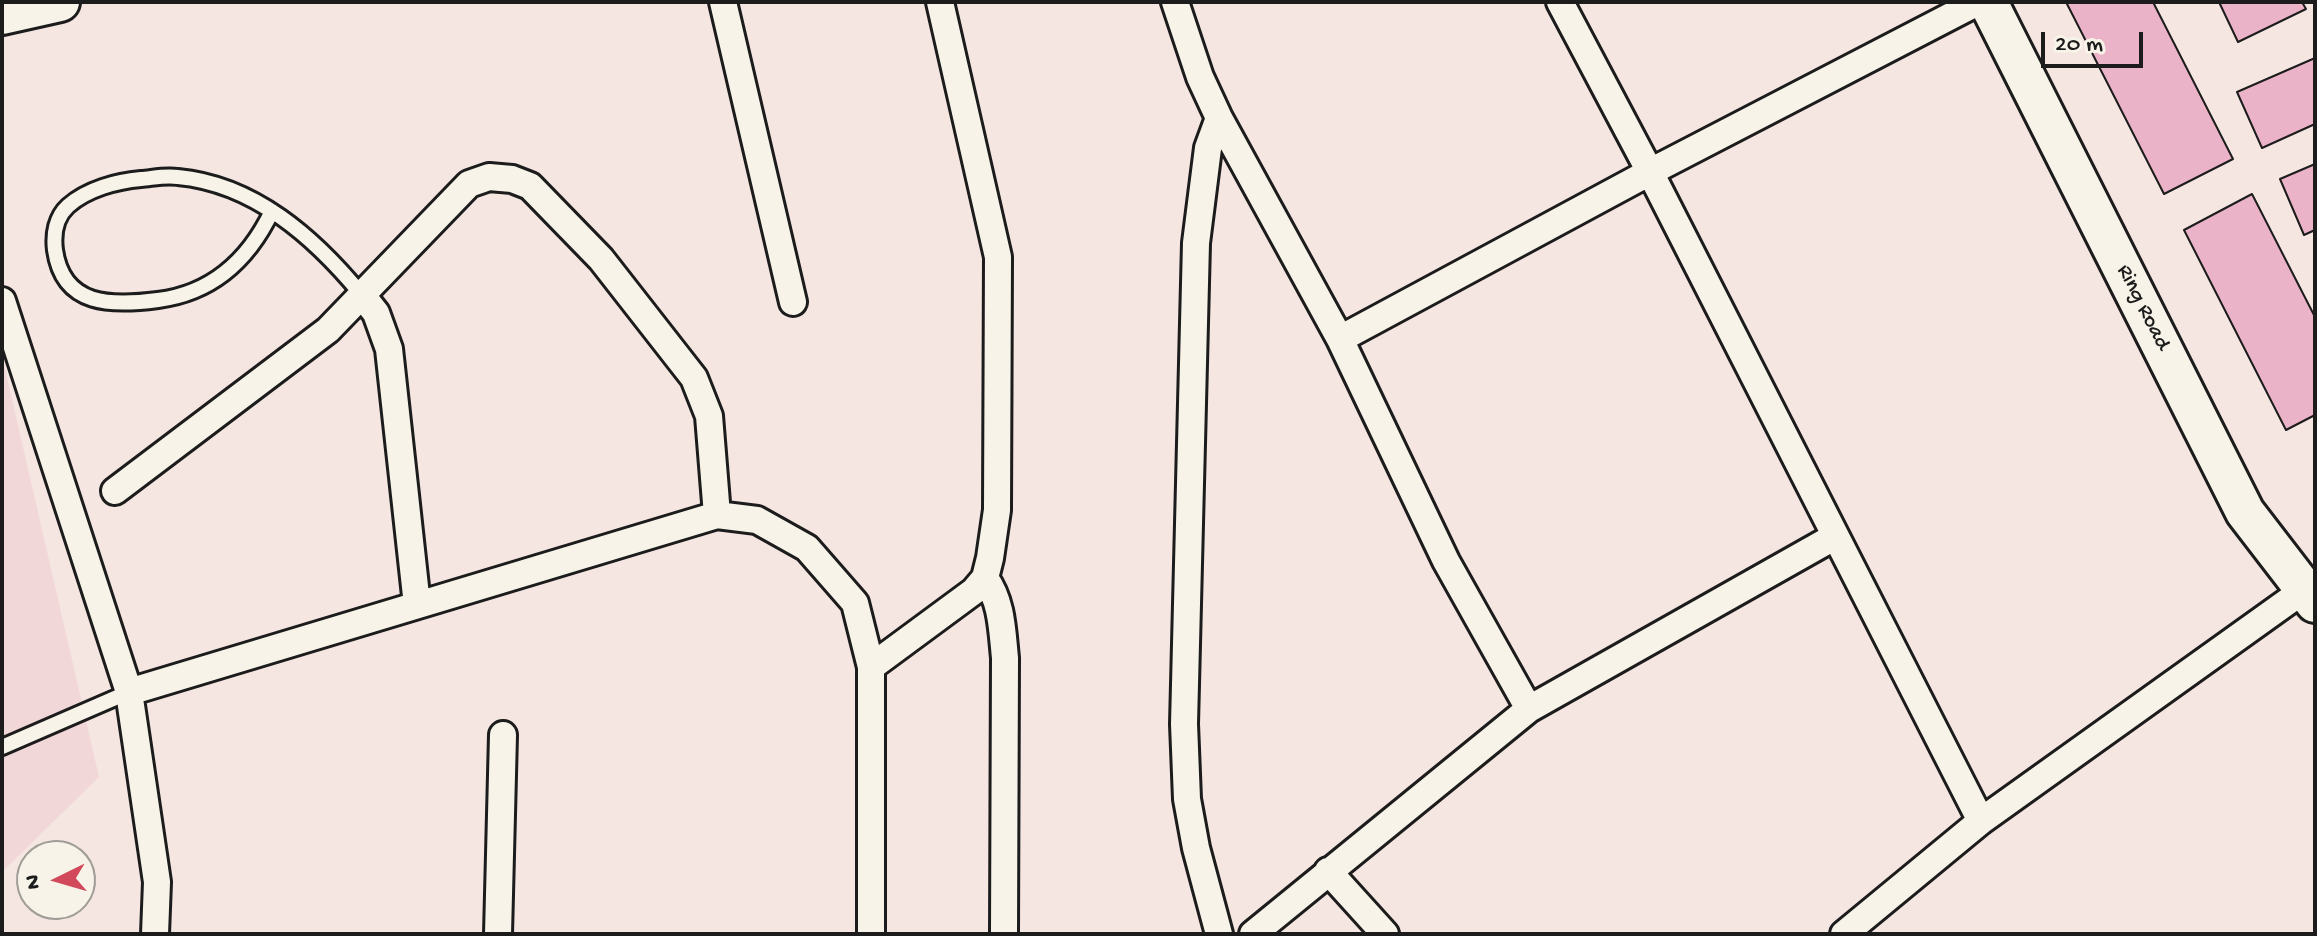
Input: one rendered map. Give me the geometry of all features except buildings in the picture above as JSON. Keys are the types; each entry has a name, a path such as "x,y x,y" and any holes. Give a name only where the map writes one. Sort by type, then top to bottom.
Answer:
{"main road":[{"path":"2,15 60,2"},
{"name":"Ring Road","path":"1988,2 2245,512 2311,591"}],"street":[{"path":"723,2 793,302"},
{"path":"871,667 974,591 985,578 997,510 998,257 940,2"},
{"path":"1175,2 1200,77 1219,118 1340,339 1446,561 1529,709"},
{"path":"1560,2 1981,821"},
{"path":"1340,339 1650,172 1978,2"},
{"path":"1219,118 1208,148 1196,243 1184,724 1187,799 1196,848 1219,934"},
{"path":"115,491 328,330 469,184 489,177 512,179 530,186 601,259 694,378 709,416 717,515"},
{"path":"361,294 376,313 389,349 417,605"},
{"path":"2,301 129,692 157,882 155,934"},
{"path":"129,692 717,515 757,520 807,548 855,603 871,667 871,934"},
{"path":"1253,934 1529,709 1834,537"},
{"path":"985,578 995,592 1001,612 1005,658 1004,934"},
{"path":"1844,934 1981,821 2311,591"},
{"path":"498,934 503,735"},
{"path":"1328,871 1385,934"}],"lane":[{"path":"272,211 259,238 234,268 202,288 162,300 114,304 83,297 69,286 57,266 54,241 56,222 68,206 94,190 127,180 175,176 214,183 272,211 303,232 361,294"},
{"path":"2,747 129,692"}],"shaded area":[{"path":"2,356 99,777 35,840 16,840 16,858 2,872"}]}
